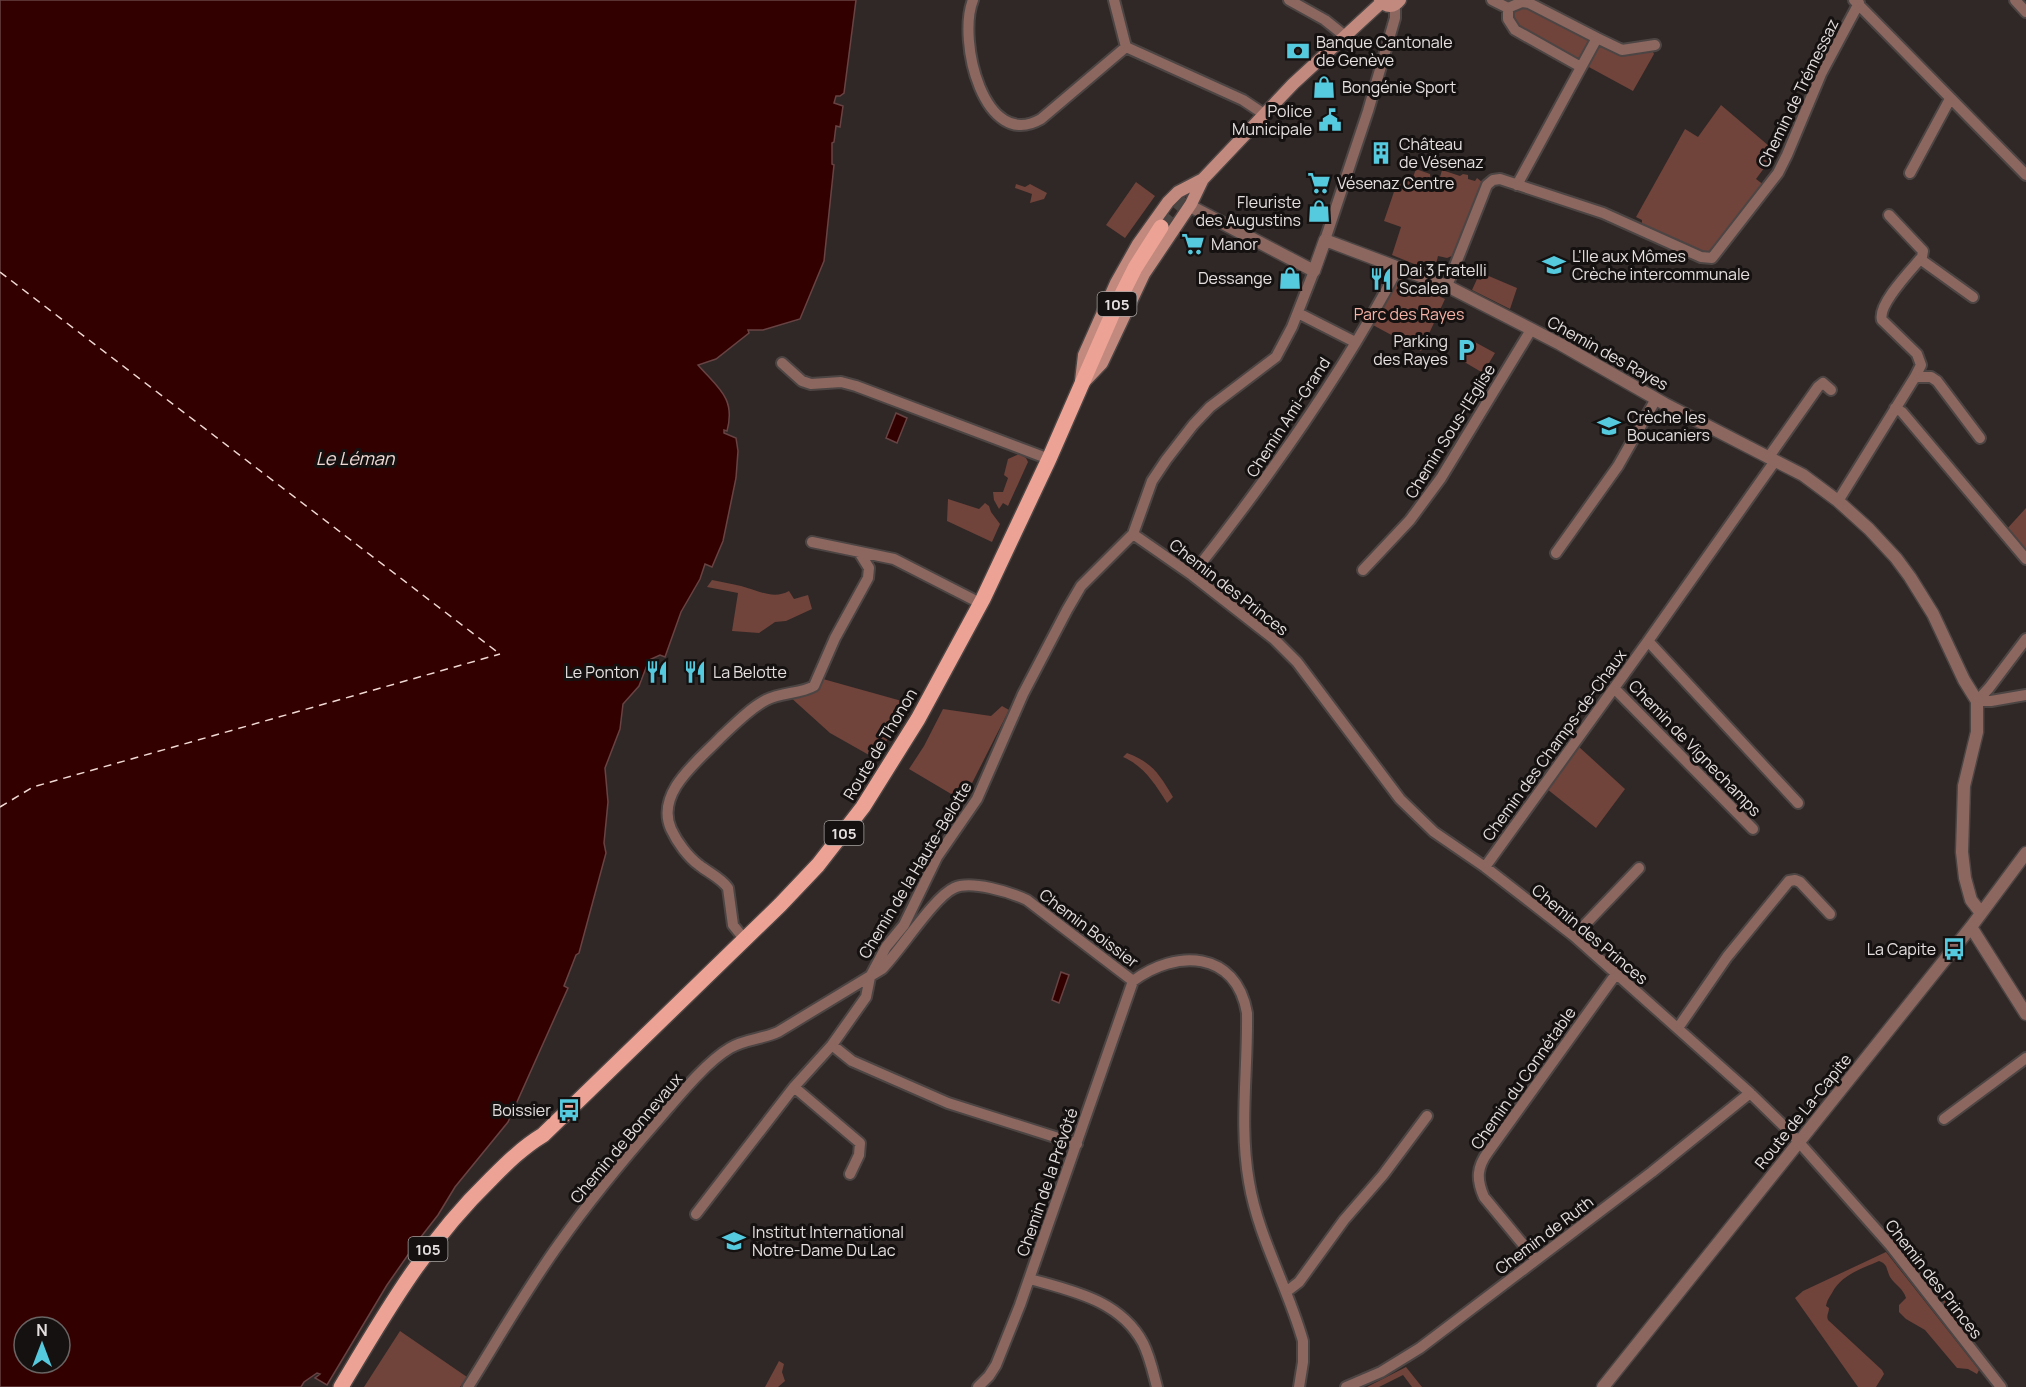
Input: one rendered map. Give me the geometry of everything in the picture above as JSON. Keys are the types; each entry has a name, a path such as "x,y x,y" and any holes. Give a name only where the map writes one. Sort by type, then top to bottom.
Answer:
{"main road":[{"name":"Route de Thonon","path":"351,1387 406,1295 432,1258 475,1208 534,1150 543,1135 745,940 818,865 864,807 918,719 980,603 1049,459 1081,385 1102,363 1144,274 1190,206 1203,179 1263,114 1381,1"},
{"path":"1381,1 1386,6 1397,3"},
{"name":"Route de Thonon","path":"1081,385 1084,355 1116,283 1144,235 1174,195 1203,179"},
{"path":"1174,195 1190,206"},
{"name":"105","path":"1081,385 1125,288 1161,227"},
{"name":"Route de Thonon","path":"341,1387 401,1287 440,1233 526,1144 543,1135"}],"street":[{"path":"973,0 969,12 968,48 974,74 989,105 1002,118 1013,123 1031,124 1041,119 1126,47"},
{"path":"1114,0 1126,47"},
{"path":"1289,0 1325,20 1345,36"},
{"path":"1492,0 1508,8 1522,2 1529,3 1622,50 1655,45"},
{"path":"2014,0 2026,12"},
{"path":"1859,1 1950,99 2026,175"},
{"name":"Chemin de Trémessaz","path":"1447,286 1487,185 1493,180 1500,179 1603,213 1701,257 1713,258 1778,173 1788,155 1821,74 1859,1"},
{"path":"1133,534 1152,481 1166,460 1210,407 1276,357 1298,314 1371,101 1395,18 1397,3"},
{"path":"1508,8 1508,19 1515,30 1581,67"},
{"path":"1517,185 1597,38"},
{"path":"1126,47 1243,100 1263,114"},
{"path":"1910,173 1950,99"},
{"path":"1190,206 1314,271"},
{"path":"1889,215 1973,297"},
{"name":"Chemin des Rayes","path":"1324,240 1447,286 1656,399 1803,475 1838,501 1896,558 1933,614 1964,680 1977,701"},
{"path":"1838,501 1921,365 1917,354 1882,320 1881,315 1888,299 1924,251"},
{"name":"Chemin Ami-Grand","path":"1192,575 1266,478 1355,342 1398,268"},
{"path":"1298,314 1355,342"},
{"name":"Chemin Sous-l'Eglise","path":"1364,570 1410,520 1441,478 1531,330"},
{"path":"782,363 802,381 811,384 841,382 856,386 1049,459"},
{"path":"1915,376 1924,375 1937,381 1980,438"},
{"name":"Chemin des Champs-de-Chaux","path":"1485,867 1648,641 1818,387 1823,383 1832,390"},
{"path":"1556,553 1618,466 1656,399"},
{"path":"1895,408 1902,412 2026,559"},
{"name":"Chemin des Princes","path":"1133,534 1192,575 1274,639 1297,662 1400,800 1434,832 1485,867 1574,936 1750,1093 1799,1143 1890,1245 2001,1387"},
{"name":"Chemin de la Haute-Belotte","path":"870,977 886,947 904,925 937,856 977,799 1023,694 1067,609 1081,586 1133,534"},
{"path":"812,542 894,559 980,603"},
{"path":"745,940 733,925 730,891 727,885 697,864 673,832 668,816 671,798 695,762 751,710 775,696 814,686 835,638 868,578 870,568 860,552"},
{"path":"1981,913 1971,900 1965,878 1962,852 1964,786 1977,732 1977,701 2026,639"},
{"name":"Chemin des Champs-de-Chaux","path":"1648,641 1798,803"},
{"name":"Chemin de Vignechamps","path":"1614,687 1753,829"},
{"path":"1977,701 2026,695"},
{"name":"Route de La-Capite","path":"1603,1387 1971,927 2026,853"},
{"path":"1574,936 1639,868"},
{"path":"1678,1029 1728,956 1789,881 1797,880 1830,914"},
{"name":"Chemin Boissier","path":"870,977 894,957 939,900 952,888 966,885 1006,892 1027,900 1133,981 1147,972 1179,960 1204,961 1221,970 1239,991 1245,1005 1247,1021 1245,1160 1257,1214 1303,1341 1303,1362 1299,1387"},
{"path":"1971,927 2026,1014"},
{"name":"Chemin du Connétable","path":"1536,1260 1484,1197 1479,1186 1479,1167 1616,974"},
{"path":"696,1214 794,1087 832,1045 866,997 870,977"},
{"name":"Chemin de Bonnevaux","path":"468,1387 520,1303 572,1226 608,1178 696,1078 729,1048 778,1032 870,977"},
{"name":"Chemin de la Prévôté","path":"978,1387 996,1365 1030,1279 1133,981"},
{"path":"832,1045 852,1061 948,1103 1077,1144"},
{"path":"1944,1119 2026,1058"},
{"path":"794,1087 861,1143 859,1155 850,1173"},
{"name":"Chemin de Ruth","path":"1346,1387 1381,1372 1420,1348 1652,1172 1750,1093"},
{"path":"1286,1292 1299,1282 1344,1220 1427,1116"},
{"path":"1030,1279 1087,1296 1117,1312 1143,1343 1157,1387"}],"green space":[{"path":"1527,5 1588,38 1589,41 1578,62 1516,28 1511,12"},
{"path":"1599,45 1653,52 1654,54 1633,91 1587,66"},
{"path":"1721,105 1776,152 1756,179 1764,185 1711,252 1705,254 1642,225 1642,220 1636,217 1685,129 1698,137"},
{"path":"1416,169 1430,174 1431,182 1438,184 1442,170 1460,176 1468,175 1468,179 1475,181 1477,178 1482,182 1454,255 1447,258 1438,256 1434,272 1392,255 1401,227 1384,221 1397,183 1404,176 1412,180"},
{"path":"1136,182 1155,196 1125,238 1106,225"},
{"path":"1016,184 1025,187 1030,184 1047,193 1044,199 1030,203 1032,194 1015,188"},
{"path":"1484,274 1517,288 1510,309 1472,290 1477,279 1481,280"},
{"name":"Parc des Rayes","path":"1400,278 1445,299 1421,351 1371,324"},
{"path":"1473,341 1495,353 1483,373 1461,360"},
{"path":"1019,454 1028,462 1008,506 1003,503 999,509 993,492 1003,492 1008,478 1004,475 1008,459"},
{"path":"948,499 979,509 985,503 989,506 1000,524 992,542 947,521"},
{"path":"2026,508 2026,555 2005,531"},
{"path":"712,580 777,595 789,591 794,599 808,595 812,609 786,621 775,622 759,633 732,631 738,593 707,587"},
{"path":"823,679 909,703 876,759 830,733 789,696 817,687"},
{"path":"1002,706 1009,710 963,801 909,769 943,709 991,716"},
{"path":"1578,746 1625,789 1596,828 1547,789"},
{"path":"1127,753 1149,765 1159,776 1173,797 1167,803 1143,770 1123,757"},
{"path":"1903,1248 1956,1315 1951,1318 1899,1251"},
{"path":"1886,1252 1979,1370 1977,1374 1968,1369 1957,1368 1925,1330 1899,1312 1899,1305 1906,1298 1905,1295 1890,1277 1885,1265 1879,1261 1852,1273 1841,1282 1826,1306 1829,1308 1828,1320 1884,1374 1876,1387 1858,1387 1795,1298 1803,1291"},
{"path":"400,1331 467,1377 460,1387 364,1387"},
{"path":"779,1361 784,1364 782,1372 785,1381 778,1387 765,1387"},
{"path":"1406,1367 1422,1387 1412,1387 1403,1375 1379,1387 1367,1387"}],"water":[{"name":"Le Léman","path":"0,0 856,0 844,93 836,96 834,103 843,106 840,127 836,126 832,143 832,164 834,165 824,261 800,319 763,330 748,330 749,333 716,359 698,365 718,387 727,402 729,420 727,431 724,430 724,433 736,438 738,451 736,478 723,541 712,567 705,564 700,579 681,612 665,657 660,655 649,660 639,686 623,704 620,729 605,768 608,802 604,843 606,853 579,953 576,955 564,986 568,988 508,1122 455,1187 438,1215 387,1285 327,1385 315,1378 320,1374 317,1373 301,1387 0,1387"},
{"path":"896,413 907,418 897,443 886,438"},
{"path":"1061,972 1069,975 1059,1003 1052,1000"}],"ferry route":[{"path":"0,272 500,654"},
{"path":"0,807 33,787 500,654"}],"tunnel":[{"path":"1161,227 1203,177"}],"place":[{"name":"Banque Cantonale de Genève","path":"1298,51"},
{"name":"Bongénie Sport","path":"1324,87"},
{"name":"Police Municipale","path":"1330,120"},
{"name":"Château de Vésenaz","path":"1381,153"},
{"name":"Vésenaz Centre","path":"1319,183"},
{"name":"Fleuriste des Augustins","path":"1319,211"},
{"name":"Manor","path":"1193,244"},
{"name":"L'Ile aux Mômes Crèche intercommunale","path":"1554,265"},
{"name":"Dessange","path":"1290,278"},
{"name":"Dai 3 Fratelli Scalea","path":"1381,279"},
{"name":"Parking des Rayes","path":"1466,350"},
{"name":"Crèche les Boucaniers","path":"1609,426"},
{"name":"Le Ponton","path":"657,672"},
{"name":"La Belotte","path":"695,672"},
{"name":"La Capite","path":"1954,949"},
{"name":"Boissier","path":"569,1110"},
{"name":"Institut International Notre-Dame Du Lac","path":"734,1241"}]}
